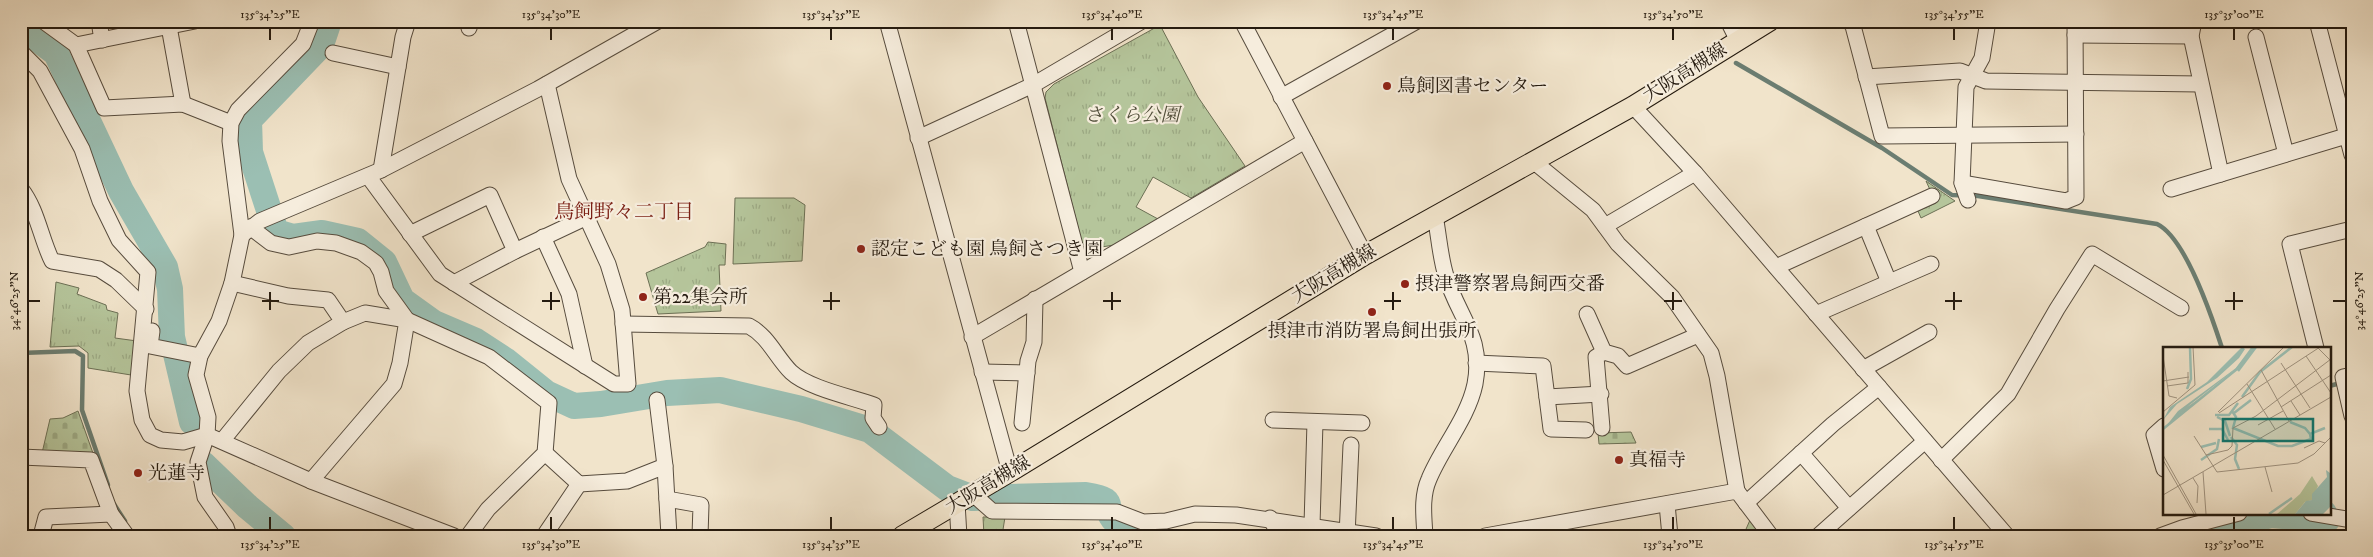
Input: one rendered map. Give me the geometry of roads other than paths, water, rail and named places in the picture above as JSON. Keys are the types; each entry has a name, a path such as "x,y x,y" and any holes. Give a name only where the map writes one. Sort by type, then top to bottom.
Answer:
{"main road":[{"name":"大阪高槻線","path":"911,533 965,498 1365,254 1633,106 1770,21"}],"street":[{"path":"44,21 76,45 104,108 183,104 231,123"},
{"path":"98,21 102,40"},
{"path":"76,45 168,24 195,21"},
{"path":"229,536 226,527 204,497 198,462 207,435 208,417 196,375 200,356 219,321 250,228 230,141 231,123 238,110 303,44 312,21"},
{"path":"408,21 374,173 410,234 440,274 614,384 628,384 622,310 608,264 568,179 547,84"},
{"path":"887,21 1010,472"},
{"path":"1016,21 1082,272"},
{"path":"918,138 1033,85 1142,21"},
{"path":"1242,21 1365,254"},
{"path":"1281,97 1417,21"},
{"path":"1728,21 1738,41"},
{"path":"1849,21 1882,136 2076,134"},
{"path":"1988,21 1982,58 1966,87 1964,134 1965,191 2066,201 2076,197 2075,28 2192,28 2200,84 2221,174"},
{"path":"2317,21 2345,106 2346,136 2352,155"},
{"path":"250,228 280,213 374,173 547,84 656,22"},
{"path":"168,24 183,104"},
{"path":"2256,37 2286,154"},
{"path":"21,52 40,71 82,149 100,201 119,240 148,272 138,391 142,420 150,435 161,440 182,442 207,435 311,481 454,536"},
{"path":"333,53 398,67"},
{"path":"1866,77 1960,72 1986,81 2200,84"},
{"path":"1633,106 1695,173 2007,536"},
{"path":"2170,189 2346,136"},
{"path":"972,337 1305,142"},
{"path":"1533,161 1593,210 1618,244 1672,297 1711,354 1741,497 1771,536"},
{"path":"1605,226 1695,173"},
{"path":"21,189 28,197 43,243 52,261 99,269 146,303 155,305 150,346 200,356"},
{"path":"410,234 490,195 515,251"},
{"path":"1776,267 1932,196"},
{"path":"1425,536 1424,500 1428,480 1452,440 1475,385 1477,356 1471,329 1446,277 1435,216"},
{"path":"454,283 515,251 587,217"},
{"path":"1866,226 1889,282"},
{"path":"250,228 271,243 289,247 317,241 336,243 362,252 376,263 381,272 386,291 407,320 400,363 394,384 311,481"},
{"path":"2316,347 2290,244 2352,229"},
{"path":"544,237 568,294 585,366"},
{"path":"1942,460 2008,394 2057,309 2092,254 2181,308"},
{"path":"1816,314 1930,264"},
{"path":"232,283 288,296 328,300 343,322"},
{"path":"1022,424 1027,372 1034,342 1035,299"},
{"path":"222,441 279,371 308,343 343,322 365,313 407,320 488,357 549,403 545,453 488,509 468,536"},
{"path":"1586,314 1604,352"},
{"path":"623,324 749,326 759,331 791,372 806,382 874,405 873,418 879,427"},
{"path":"1863,369 1929,332"},
{"path":"1602,428 1601,394 1596,357 1604,352 1618,356 1627,366 1698,335"},
{"path":"1476,362 1543,366 1551,429 1586,430"},
{"path":"982,372 1027,372"},
{"path":"2342,379 2352,416"},
{"path":"1485,536 1515,534 1666,504 1741,497 1801,453 1879,388"},
{"path":"1547,397 1601,394"},
{"path":"657,400 665,466 669,536"},
{"path":"1273,420 1362,423"},
{"path":"1312,525 1316,422"},
{"path":"2163,427 2154,435 2163,466"},
{"path":"1818,536 1925,441"},
{"path":"1347,533 1351,445"},
{"path":"545,453 579,484 627,480 665,466"},
{"path":"1801,453 1849,508"},
{"path":"21,457 91,460 111,514 127,536"},
{"path":"544,536 579,484"},
{"path":"959,536 965,498 992,511 1111,512 1143,522 1166,521 1195,514 1236,514 1312,525 1347,533 1376,536"},
{"path":"667,499 701,505 700,536"},
{"path":"1666,504 1670,536"},
{"path":"41,536 46,517 111,514"},
{"path":"2160,536 2180,520 2208,528 2236,514"},
{"path":"2319,515 2352,520"},
{"path":"1270,518 1280,536"}],"waterway":[{"path":"329,21 321,45 249,120 250,152 276,232 293,237 322,233 358,241 384,262 402,300 434,323 476,341 505,360 546,393 574,406 601,404 667,393 720,390 801,409 870,430 947,488 973,498 1086,495 1103,499 1107,502 1109,512 1116,522 1146,536"},
{"path":"21,27 56,53 121,191 165,267 170,289 172,337 192,422"},
{"path":"1736,63 1882,148 1952,195 1978,196 2157,224 2168,232 2188,261 2205,299 2222,347"},
{"path":"21,353 75,351 83,356 82,410 108,485"},
{"path":"21,366 23,353"},
{"path":"2330,386 2341,383"},
{"path":"203,464 248,507 283,536"},
{"path":"114,504 125,521"},
{"path":"2182,536 2271,515 2327,520 2324,514"}],"place":[{"name":"鳥飼図書センター","path":"1387,86"},
{"name":"認定こども園 鳥飼さつき園","path":"861,249"},
{"name":"摂津警察署鳥飼西交番","path":"1405,284"},
{"name":"第22集会所","path":"643,297"},
{"name":"摂津市消防署鳥飼出張所","path":"1372,312"},
{"name":"真福寺","path":"1619,460"},
{"name":"光蓮寺","path":"138,473"}],"district":[{"name":"鳥飼野々二丁目","path":"624,212"}],"park label":[{"name":"さくら公園","path":"1132,115"}]}
